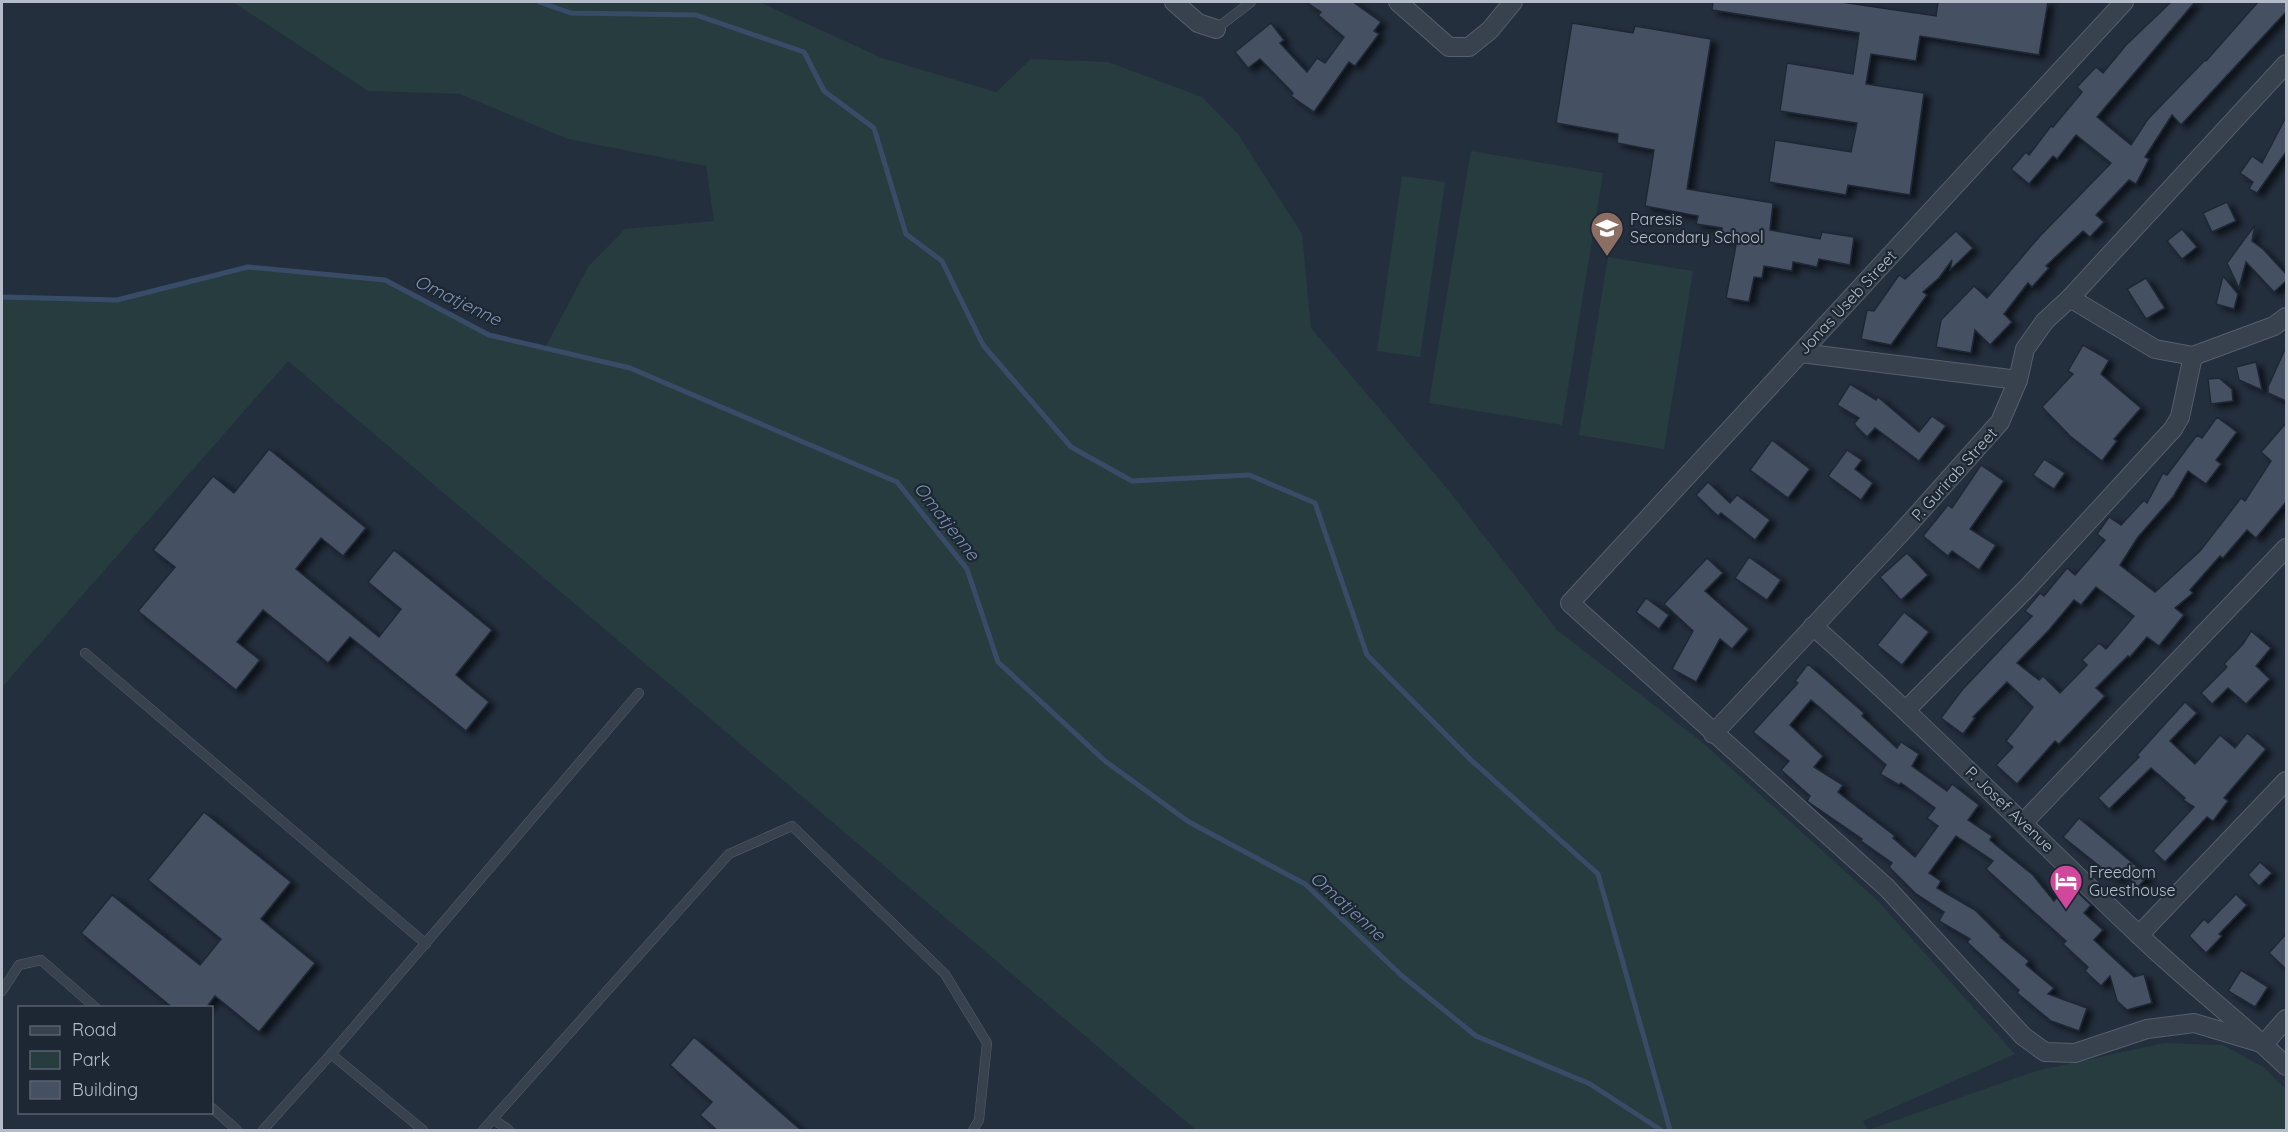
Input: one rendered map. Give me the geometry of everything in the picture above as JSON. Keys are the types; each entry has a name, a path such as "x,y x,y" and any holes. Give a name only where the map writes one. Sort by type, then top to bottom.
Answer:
{"street":[{"path":"1173,2 1198,23 1216,29"},
{"path":"1398,2 1449,47 1469,47 1490,30 1513,2"},
{"name":"Jonas Useb Street","path":"1713,734 1570,603 2124,2"},
{"name":"P. Gurirab Street","path":"1713,734 1900,534 2000,422 2018,380 2025,350 2045,321 2070,298 2286,64"},
{"path":"2070,298 2155,349 2193,356 2274,326 2286,317"},
{"path":"1801,353 2018,380"},
{"path":"1907,709 2027,588 2173,429 2180,417 2193,356"},
{"path":"2024,822 2286,548"},
{"name":"P. Josef Avenue","path":"1813,626 1907,709 2201,993 2264,1044 2286,1066"},
{"path":"1713,734 1887,888 2023,1036 2045,1052 2075,1053 2147,1029 2194,1023 2264,1044 2286,1019"},
{"path":"2139,935 2286,781"}],"lane":[{"path":"1216,29 1251,2"},
{"path":"85,653 426,944"},
{"path":"262,1131 332,1054 639,693"},
{"path":"483,1131 729,854 792,826 945,974 987,1043 979,1120 973,1131"},
{"path":"2,991 19,965 41,960 94,1006"},
{"path":"332,1054 423,1131"},
{"path":"213,1109 237,1131"},
{"path":"493,1119 509,1131"}],"green space":[{"path":"233,2 759,2 882,58 996,92 1031,59 1108,62 1202,97 1238,134 1302,234 1311,328 1446,487 1557,630 1703,743 1878,901 2015,1054 1863,1121 1868,1130 1196,1130 288,361 2,687 2,297 117,300 248,267 385,280 489,335 545,348 588,267 625,229 714,221 706,166 568,139 460,94 368,91"},
{"path":"1471,151 1603,173 1562,425 1429,403"},
{"path":"1402,176 1445,182 1420,357 1377,351"},
{"path":"1608,257 1693,271 1664,449 1579,435"},
{"path":"2164,1043 2223,1045 2263,1067 2286,1089 2286,1130 1868,1130 2036,1071"}],"building":[{"path":"1306,2 1353,2 1381,22 1374,31 1379,34 1355,66 1349,62 1314,112 1291,96 1293,93 1260,59 1248,68 1235,52 1271,23 1284,40 1280,43 1307,72 1317,58 1325,63 1344,37 1318,15 1321,12"},
{"path":"1713,2 1841,2 1936,16 1938,2 2048,2 2039,55 1920,36 1916,61 1871,54 1866,84 1924,93 1910,195 1848,185 1846,195 1769,182 1775,140 1851,152 1857,123 1780,111 1787,63 1853,74 1859,33 1712,10"},
{"path":"2171,2 2195,2 2097,117 2131,145 2148,119 2206,61 2258,2 2286,2 2286,12 2181,125 2172,115 2145,157 2149,159 2136,184 2129,180 2096,215 2104,222 2090,237 2083,231 2046,266 2049,268 2032,287 2028,283 2004,314 2012,322 1990,345 1975,330 1971,353 1936,347 1941,320 1974,286 1987,298 2039,237 2111,163 2076,135 2057,159 2053,156 2029,184 2011,169 2026,152 2029,155 2051,126 2053,127 2082,92 2077,87 2096,67 2103,73 2126,45"},
{"path":"1572,23 1633,33 1635,26 1711,39 1687,189 1773,203 1770,230 1820,239 1822,232 1854,237 1850,265 1819,259 1817,267 1793,262 1792,271 1764,266 1762,278 1754,277 1749,302 1726,298 1737,240 1721,238 1722,228 1696,224 1698,216 1645,206 1654,150 1617,143 1618,134 1556,123"},
{"path":"2286,117 2286,152 2257,193 2249,189 2253,182 2240,173 2252,156 2262,163"},
{"path":"2227,202 2236,221 2212,232 2203,213"},
{"path":"2255,225 2252,241 2263,249 2286,274 2286,281 2274,292 2246,262 2239,288 2227,263"},
{"path":"2182,229 2197,247 2182,259 2167,241"},
{"path":"1956,231 1973,248 1950,270 1952,260 1939,278 1923,292 1927,295 1891,345 1861,339 1867,310 1874,311 1899,275 1905,279"},
{"path":"2223,276 2238,294 2234,309 2216,304"},
{"path":"2146,278 2165,308 2146,319 2127,289"},
{"path":"2083,345 2109,360 2101,374 2141,408 2114,439 2117,441 2102,461 2070,436 2042,407 2073,374 2068,371"},
{"path":"2286,347 2286,401 2268,393 2268,387"},
{"path":"2256,362 2262,390 2239,380 2236,367"},
{"path":"2219,378 2232,389 2233,401 2211,404 2208,379"},
{"path":"1850,384 1876,400 1878,397 1919,432 1932,416 1946,426 1919,461 1875,428 1867,437 1854,424 1859,418 1837,405"},
{"path":"2217,417 2237,432 2216,460 2221,464 2206,484 2188,471 2173,497 2138,537 2120,565 2155,592 2200,551 2241,498 2245,501 2271,461 2261,452 2286,423 2286,502 2256,538 2247,530 2223,558 2220,556 2190,590 2193,593 2175,608 2184,615 2159,646 2147,637 2130,657 2128,656 2096,688 2105,696 2059,744 2055,741 2017,784 1996,765 2013,747 2006,741 2033,707 2007,682 1973,717 1975,718 1963,734 1941,718 1962,690 2032,616 2025,611 2040,593 2044,596 2067,568 2075,575 2105,540 2097,534 2109,517 2121,525 2144,500 2147,503 2163,473 2167,475 2197,435 2202,438","holes":["2096,587 2134,616 2106,649 2099,643 2082,660 2087,665 2060,693 2043,676 2039,680 2017,663 2074,600 2081,605"]},
{"path":"1772,440 1810,469 1788,498 1750,470"},
{"path":"269,449 366,528 343,556 321,538 296,569 379,637 401,609 368,582 394,550 492,630 456,675 489,702 466,731 350,637 328,663 263,610 237,642 260,660 236,690 138,611 175,567 153,550 213,476 234,493"},
{"path":"1847,450 1862,460 1855,469 1873,483 1861,500 1828,476"},
{"path":"2044,459 2065,473 2054,489 2033,475"},
{"path":"1981,465 2004,481 1970,529 1996,545 1979,570 1952,551 1948,556 1923,536 1948,505 1952,508"},
{"path":"1708,482 1730,503 1737,495 1770,520 1755,540 1721,513 1718,516 1696,495"},
{"path":"1907,553 1928,575 1901,600 1880,577"},
{"path":"1749,557 1781,580 1767,600 1735,578"},
{"path":"1707,558 1723,573 1705,591 1749,629 1732,649 1720,639 1696,682 1672,669 1693,631 1664,604"},
{"path":"1646,598 1669,615 1659,629 1636,612"},
{"path":"1904,612 1929,632 1902,665 1877,645"},
{"path":"2251,631 2271,648 2256,666 2270,679 2246,704 2228,688 2212,704 2201,693 2227,667 2224,664 2243,644"},
{"path":"1808,664 1864,713 1862,716 1897,748 1901,742 1919,754 1912,766 1947,791 1952,784 1979,805 1968,820 1992,836 1990,840 2033,875 2054,901 2069,884 2091,905 2084,913 2103,930 2094,940 2134,977 2144,974 2152,1003 2127,1010 2117,1001 2110,976 2101,986 2085,971 2088,967 2063,944 2066,941 1986,869 1993,861 1956,836 1929,873 1941,881 1937,888 1975,910 2000,937 2029,961 2026,965 2054,988 2048,994 2087,1008 2079,1031 2051,1021 2017,993 2019,990 1967,942 1970,939 1939,921 1944,912 1916,894 1889,867 1892,863 1807,801 1810,796 1781,770 1789,761 1753,732 1798,683 1795,681","holes":["1811,700 1886,765 1880,774 1899,785 1901,783 1935,808 1927,818 1938,826 1915,857 1893,838 1895,836 1838,792 1843,785 1814,767 1823,756 1790,725"]},
{"path":"2185,702 2197,713 2170,741 2195,764 2220,735 2235,748 2247,733 2266,749 2224,798 2228,801 2213,821 2207,817 2165,862 2153,851 2194,807 2183,800 2185,798 2151,768 2109,809 2098,798 2139,757 2137,755"},
{"path":"204,812 291,882 261,919 315,963 259,1032 215,996 208,1006 171,1006 81,933 112,895 200,965 221,939 148,880"},
{"path":"2079,818 2148,876 2138,887 2123,873 2117,880 2063,837"},
{"path":"2260,862 2272,873 2259,886 2248,875"},
{"path":"2236,894 2247,905 2219,934 2222,936 2206,953 2189,936 2204,919 2208,923"},
{"path":"2286,934 2286,969 2269,953"},
{"path":"2241,970 2268,987 2255,1007 2228,991"},
{"path":"694,1037 802,1131 718,1131 700,1115 712,1102 670,1065"}],"waterway":[{"path":"539,2 571,13 696,15 804,52 824,91 874,128 906,234 942,261 983,345 1071,447 1132,481 1249,475 1315,503 1367,655 1470,759 1598,874 1670,1130"},
{"name":"Omatjenne","path":"2,297 117,300 248,267 385,280 489,335 630,368 897,482 967,569 998,662 1105,761 1189,822 1305,884 1401,975 1476,1036 1590,1084 1661,1130"}],"place":[{"name":"Paresis Secondary School","path":"1607,257"},
{"name":"Freedom Guesthouse","path":"2066,910"}]}
